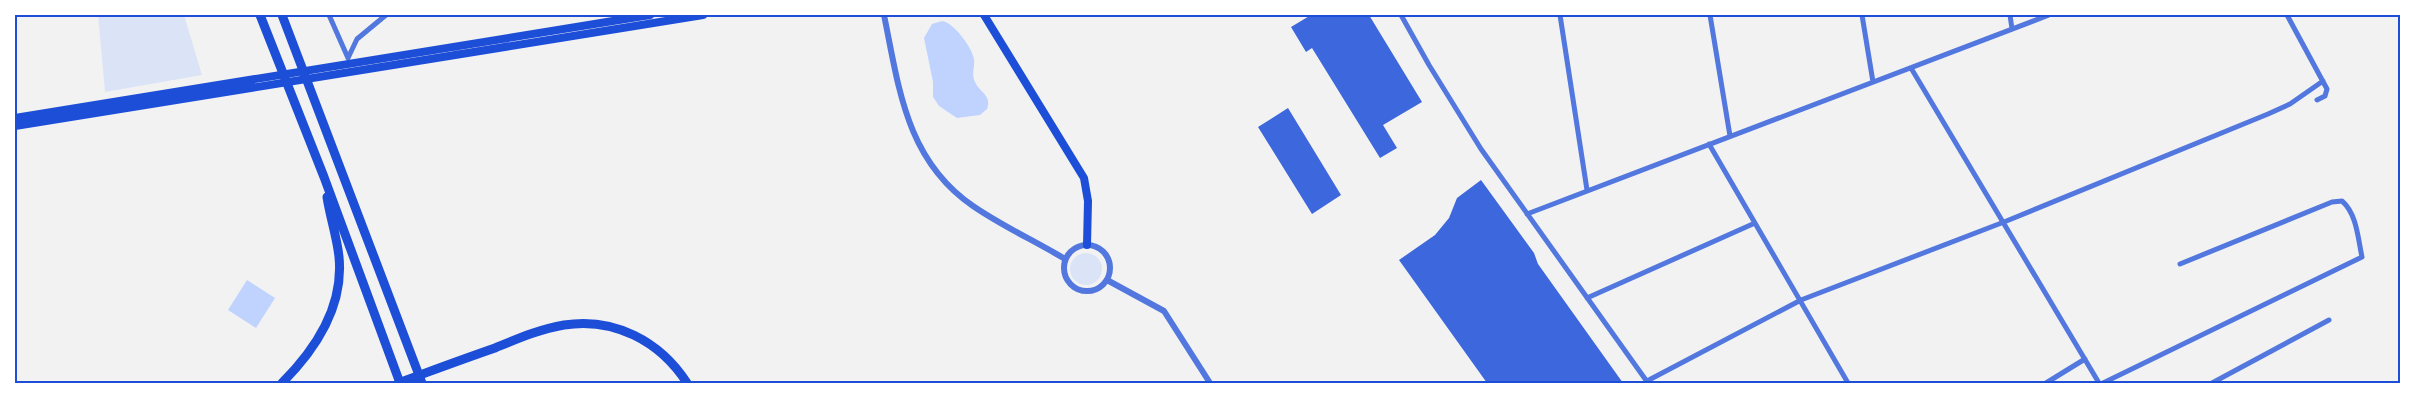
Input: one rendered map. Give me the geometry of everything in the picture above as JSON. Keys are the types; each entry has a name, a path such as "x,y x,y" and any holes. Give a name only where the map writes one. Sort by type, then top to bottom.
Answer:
{"highway":[{"path":"260,15 315,152 399,383 545,329 580,323 610,326 640,337 672,362 687,383"},
{"path":"282,15 422,383"},
{"path":"15,118 350,61 650,15"},
{"path":"15,126 702,15"},
{"path":"985,15 1084,178 1087,193 1087,245"},
{"path":"282,383 322,334 338,295 339,258 324,177"}],"street":[{"path":"329,15 350,61"},
{"path":"350,61 353,46 362,35 386,15"},
{"path":"884,15 909,124 928,161 941,178 972,205 1065,259"},
{"path":"1401,15 1457,112 1647,382 1801,300 2004,222 2268,114 2290,104 2323,81"},
{"path":"1560,15 1587,190"},
{"path":"1710,15 1730,136"},
{"path":"1862,15 1873,82"},
{"path":"2010,15 2012,29"},
{"path":"1527,214 2049,15"},
{"path":"2286,15 2327,89 2325,96 2317,100"},
{"path":"1911,68 2101,383 2362,257 2357,233 2348,207 2342,201 2337,201 2180,264"},
{"path":"1709,144 1848,383"},
{"path":"1587,298 1754,223"},
{"path":"1087,245 1098,248 1106,256 1110,268 1107,280 1094,291 1076,289 1066,280 1063,266 1065,259 1074,249 1087,245"},
{"path":"1107,280 1164,311 1210,383"},
{"path":"2212,383 2329,320"},
{"path":"2046,383 2085,359"}],"shaded area":[{"path":"98,15 184,15 202,75 105,92"},
{"path":"1086,253 1092,254 1097,258 1101,263 1101,275 1097,280 1092,284 1086,285 1080,284 1075,280 1071,275 1070,269 1071,263 1075,258 1080,254"}],"water":[{"path":"942,21 956,30 973,54 974,79 988,100 987,109 980,115 957,118 939,106 933,97 933,82 924,38 932,24"},
{"path":"247,280 275,298 256,328 228,310"}],"building":[{"path":"1311,15 1369,15 1422,102 1383,125 1397,148 1380,158 1312,48 1306,52 1291,27"},
{"path":"1288,108 1341,195 1312,214 1258,127"},
{"path":"1481,180 1534,253 1538,264 1623,383 1487,383 1399,260 1435,235 1449,218 1457,198"}]}
